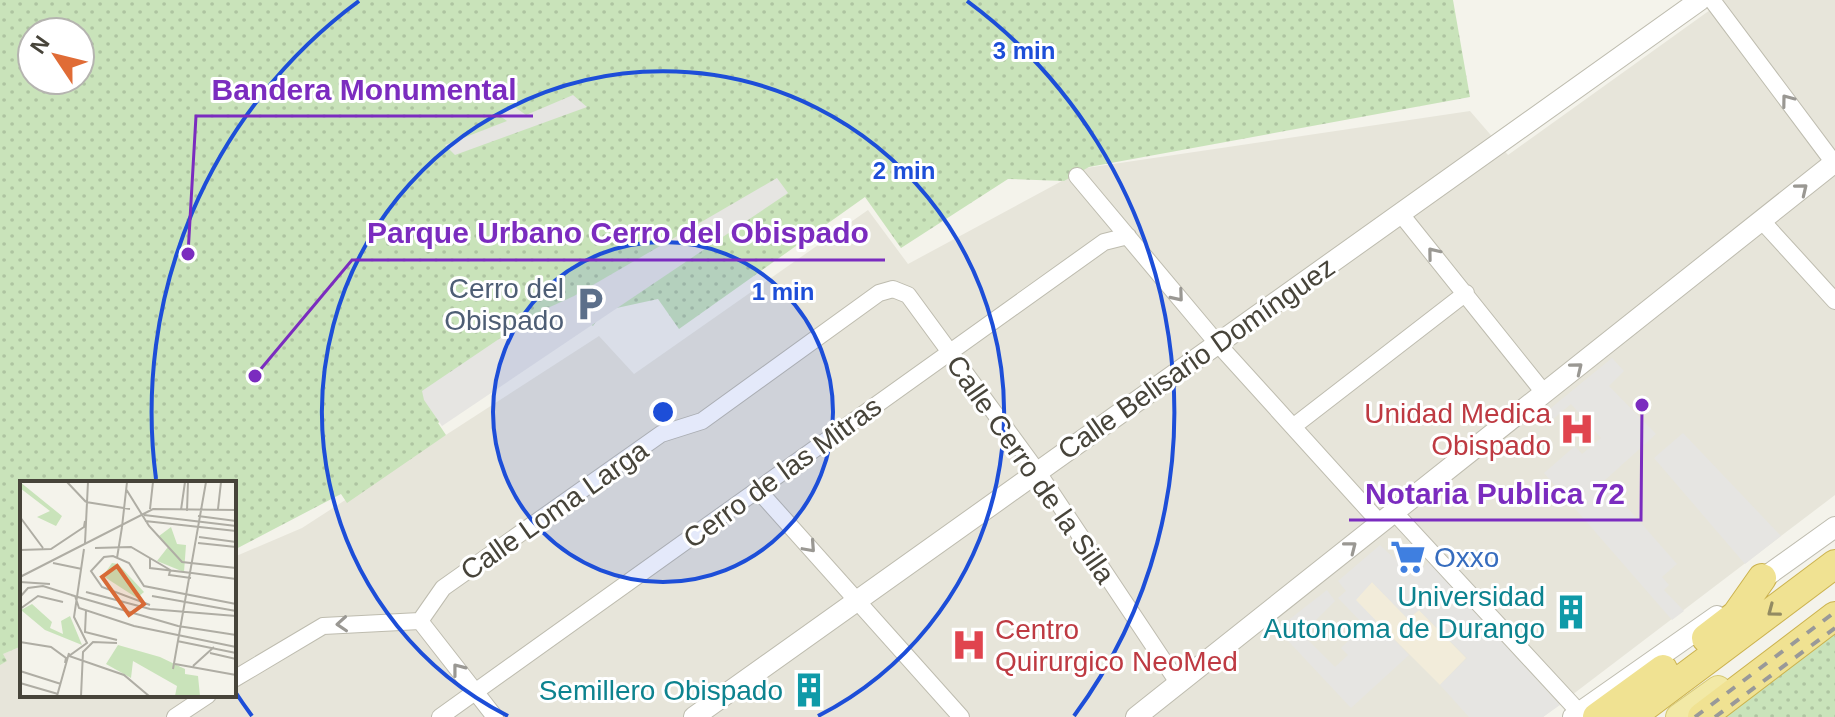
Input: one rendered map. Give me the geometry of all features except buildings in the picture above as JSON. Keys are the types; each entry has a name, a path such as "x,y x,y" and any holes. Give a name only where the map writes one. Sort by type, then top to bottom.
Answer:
{"highway":[{"path":"1631,717 1835,564"},
{"path":"1583,715 1724,625 1746,603 1762,578"},
{"path":"1702,717 1835,616"}],"main road":[{"path":"1679,717 1835,602"}],"street":[{"name":"Calle Belisario Domínguez","path":"694,717 1700,0"},
{"path":"1136,717 1834,162 1712,0"},
{"path":"1077,176 1217,343 1294,426 1583,715"},
{"path":"1400,213 1545,394"},
{"path":"1762,221 1835,301"},
{"name":"Cerro de las Mitras","path":"440,717 1104,242 1128,236"},
{"name":"Calle Loma Larga","path":"420,621 443,588 661,434 702,421 879,293 893,289 908,295"},
{"path":"1294,426 1466,293"},
{"name":"Calle Cerro de la Silla","path":"908,295 1037,471 1179,684"},
{"path":"758,490 961,717"},
{"path":"1762,578 1835,527"},
{"path":"236,678 323,626 420,621 495,717"},
{"path":"175,717 205,697"}],"shaded area":[{"path":"1724,0 1835,0 1835,495 1543,717 0,717 0,655 20,647 20,697 236,697 236,556 302,528 599,336 634,374 868,210 908,264 1086,168 1470,111 1508,155"},
{"path":"573,95 587,107 455,155 445,145 507,121 496,113 512,105 526,115"},
{"name":"Cerro del Obispado","path":"777,178 788,193 442,426 424,400 422,391 539,312 574,296"},
{"path":"1612,358 1624,371 1609,386 1656,434 1604,481 1677,564 1662,577 1669,585 1664,590 1684,611 1672,620 1544,473 1575,446 1582,454 1601,438 1571,404 1552,420 1546,412"},
{"path":"1683,433 1781,536 1745,564 1654,458"},
{"path":"1380,545 1413,576 1429,562 1560,705 1543,717 1469,717 1440,685 1467,658 1419,610 1408,619 1372,582 1356,600 1409,655 1351,708 1277,629 1327,590 1335,601 1302,634 1335,667 1348,655 1341,648 1364,625 1338,598 1346,591 1338,581"},
{"path":"1372,582 1408,619 1419,610 1466,658 1440,685 1355,600"}],"green space":[{"path":"0,0 1453,0 1470,97 1089,167 1064,181 1008,179 901,248 865,197 679,329 658,299 603,311 593,326 590,324 438,423 446,435 347,503 341,494 236,549 236,481 20,481 20,647 3,654 7,661 0,665"},
{"path":"1835,619 1835,717 1703,717"}],"railway":[{"path":"1695,717 1835,612"},
{"path":"1715,717 1835,628"}],"place":[{"name":"Bandera Monumental","path":"188,254"},
{"name":"Cerro del Obispado","path":"590,304"},
{"name":"Parque Urbano Cerro del Obispado","path":"255,376"},
{"name":"Notaria Publica 72","path":"1642,405"},
{"name":"Unidad Medica Obispado","path":"1577,429"},
{"name":"Oxxo","path":"1408,557"},
{"name":"Universidad Autonoma de Durango","path":"1571,612"},
{"name":"Centro Quirurgico NeoMed","path":"969,645"},
{"name":"Semillero Obispado","path":"809,690"}]}
